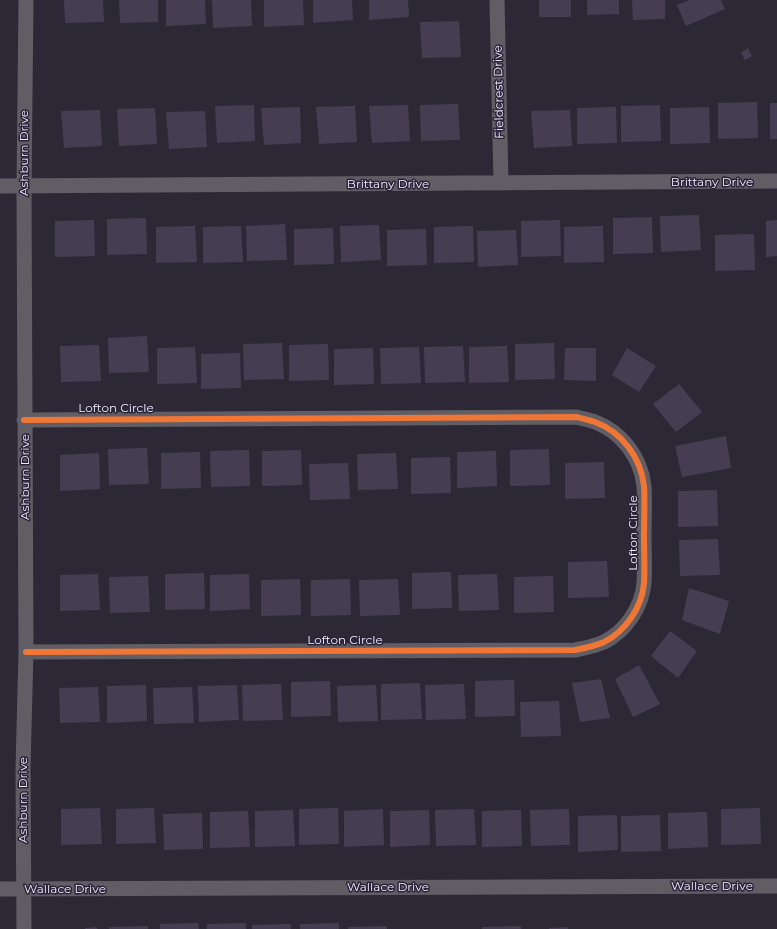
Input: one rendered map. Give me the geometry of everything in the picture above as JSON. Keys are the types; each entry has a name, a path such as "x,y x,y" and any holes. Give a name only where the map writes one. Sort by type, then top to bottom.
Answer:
{"street":[{"name":"Ashburn Drive","path":"24,929 23,768 26,652 24,187 26,0"},
{"name":"Fieldcrest Drive","path":"497,0 501,183"},
{"name":"Brittany Drive","path":"0,186 777,181"},
{"name":"Lofton Circle","path":"24,420 578,417 596,422 610,430 624,441 633,453 641,470 644,487 644,584 639,602 631,618 619,631 606,641 591,647 575,650 26,652"},
{"name":"Wallace Drive","path":"0,889 777,886"}],"building":[{"path":"64,0 103,0 104,22 65,23"},
{"path":"119,0 158,0 158,22 120,23"},
{"path":"166,0 205,0 206,24 166,26"},
{"path":"212,0 251,0 252,26 213,28"},
{"path":"264,0 303,0 304,25 264,27"},
{"path":"313,0 352,0 353,20 313,23"},
{"path":"369,0 408,0 409,17 369,20"},
{"path":"539,0 571,0 571,17 539,17"},
{"path":"587,0 619,0 619,14 587,15"},
{"path":"632,0 665,0 665,19 633,20"},
{"path":"690,0 721,0 725,9 686,26 677,5"},
{"path":"459,21 461,57 422,58 420,22"},
{"path":"748,48 752,56 745,60 741,53"},
{"path":"757,102 758,138 718,139 718,103"},
{"path":"770,103 777,103 777,139 770,139"},
{"path":"458,104 460,140 421,141 420,105"},
{"path":"254,105 255,141 217,143 215,106"},
{"path":"408,105 410,141 372,143 369,106"},
{"path":"660,105 661,141 621,142 621,106"},
{"path":"355,106 357,142 319,144 316,107"},
{"path":"300,107 301,143 264,145 261,108"},
{"path":"616,107 617,143 577,144 577,108"},
{"path":"709,107 710,143 670,144 670,108"},
{"path":"155,108 157,144 119,146 117,109"},
{"path":"100,110 102,146 64,148 61,111"},
{"path":"570,110 572,146 534,148 531,111"},
{"path":"205,111 207,147 169,149 166,112"},
{"path":"699,215 701,250 661,252 660,216"},
{"path":"652,217 653,253 613,254 613,218"},
{"path":"146,218 147,254 107,255 107,219"},
{"path":"94,220 95,256 55,257 55,221"},
{"path":"560,220 561,256 521,257 521,221"},
{"path":"777,220 777,256 766,257 766,221"},
{"path":"285,224 287,260 247,261 246,226"},
{"path":"379,225 381,260 341,262 340,226"},
{"path":"195,226 197,262 156,263 156,227"},
{"path":"241,226 243,262 203,263 203,227"},
{"path":"473,226 474,262 434,263 434,227"},
{"path":"603,226 604,262 564,263 564,227"},
{"path":"333,228 334,264 294,265 294,229"},
{"path":"426,229 427,265 387,266 387,230"},
{"path":"516,230 518,265 478,267 477,231"},
{"path":"754,234 755,270 715,271 715,235"},
{"path":"147,336 149,372 109,373 108,338"},
{"path":"282,343 284,379 244,380 243,344"},
{"path":"554,343 555,379 515,380 515,344"},
{"path":"328,344 329,380 289,381 289,345"},
{"path":"99,345 101,381 61,382 60,346"},
{"path":"463,346 465,382 425,383 424,347"},
{"path":"507,346 509,382 469,383 469,347"},
{"path":"195,347 197,383 157,384 157,348"},
{"path":"419,347 421,383 381,384 380,348"},
{"path":"373,348 374,384 334,385 334,349"},
{"path":"565,348 596,348 596,381 564,380"},
{"path":"627,348 656,366 639,392 612,375"},
{"path":"240,353 241,388 201,389 201,354"},
{"path":"679,384 702,412 676,432 653,404"},
{"path":"726,436 731,468 682,477 675,446"},
{"path":"147,448 149,484 109,485 108,449"},
{"path":"549,449 550,485 510,486 510,450"},
{"path":"249,450 250,486 211,487 210,451"},
{"path":"301,450 302,485 262,486 262,451"},
{"path":"496,451 497,486 457,488 457,452"},
{"path":"200,452 201,488 161,489 161,453"},
{"path":"99,453 100,489 60,491 60,455"},
{"path":"396,453 398,489 358,490 357,454"},
{"path":"450,457 451,493 411,494 411,458"},
{"path":"604,462 605,498 565,499 565,463"},
{"path":"348,463 350,499 310,500 309,464"},
{"path":"717,490 718,526 678,527 678,491"},
{"path":"718,539 720,575 680,576 679,540"},
{"path":"607,561 609,597 568,598 568,562"},
{"path":"451,572 452,608 412,609 412,573"},
{"path":"204,573 205,609 165,610 165,574"},
{"path":"98,574 100,610 60,611 60,575"},
{"path":"249,574 250,609 210,611 210,575"},
{"path":"497,574 499,610 459,611 458,575"},
{"path":"148,576 150,612 110,613 109,577"},
{"path":"553,576 554,612 514,613 514,577"},
{"path":"300,579 301,615 261,616 261,580"},
{"path":"350,579 351,615 311,616 311,580"},
{"path":"398,579 400,615 360,616 359,580"},
{"path":"689,588 729,601 720,634 682,620"},
{"path":"670,631 697,651 678,678 651,656"},
{"path":"639,665 660,704 633,717 615,679"},
{"path":"601,679 610,718 580,722 572,683"},
{"path":"514,680 515,716 475,717 475,681"},
{"path":"330,681 331,716 291,717 291,682"},
{"path":"420,683 422,719 381,720 381,684"},
{"path":"281,684 283,720 243,721 242,685"},
{"path":"464,684 466,719 426,720 425,685"},
{"path":"146,685 147,721 107,723 107,686"},
{"path":"237,685 239,720 199,722 198,686"},
{"path":"376,685 378,721 338,722 337,686"},
{"path":"98,687 100,722 60,723 59,688"},
{"path":"192,687 194,723 154,724 153,688"},
{"path":"559,701 561,736 521,737 520,702"},
{"path":"100,808 102,844 61,845 61,809"},
{"path":"154,808 156,843 116,844 116,809"},
{"path":"338,808 339,844 299,845 299,809"},
{"path":"760,808 761,844 721,845 721,809"},
{"path":"383,809 384,845 344,847 344,811"},
{"path":"474,809 476,845 436,846 435,810"},
{"path":"569,809 570,845 531,846 530,810"},
{"path":"293,810 295,846 255,847 255,811"},
{"path":"429,810 430,845 390,847 390,811"},
{"path":"521,810 522,846 482,847 482,811"},
{"path":"248,811 250,847 210,848 210,812"},
{"path":"707,812 708,847 668,849 668,813"},
{"path":"202,813 203,849 164,850 163,814"},
{"path":"617,815 618,850 578,852 578,816"},
{"path":"660,815 661,851 621,852 621,816"},
{"path":"198,923 199,929 160,929 160,924"},
{"path":"246,923 246,929 207,929 207,924"},
{"path":"339,923 339,929 300,929 300,924"},
{"path":"291,924 291,929 252,929 252,925"},
{"path":"148,926 148,929 109,929 109,927"},
{"path":"386,926 387,929 348,929 348,927"},
{"path":"521,926 521,929 482,929 482,927"},
{"path":"97,927 97,929 85,929 85,928"},
{"path":"568,927 568,929 549,929 549,928"}],"cycle path":[{"path":"24,420 577,417 605,426 622,439 639,466 644,486 644,583 640,601 632,617 619,632 604,642 590,647 575,650 26,652"}]}
